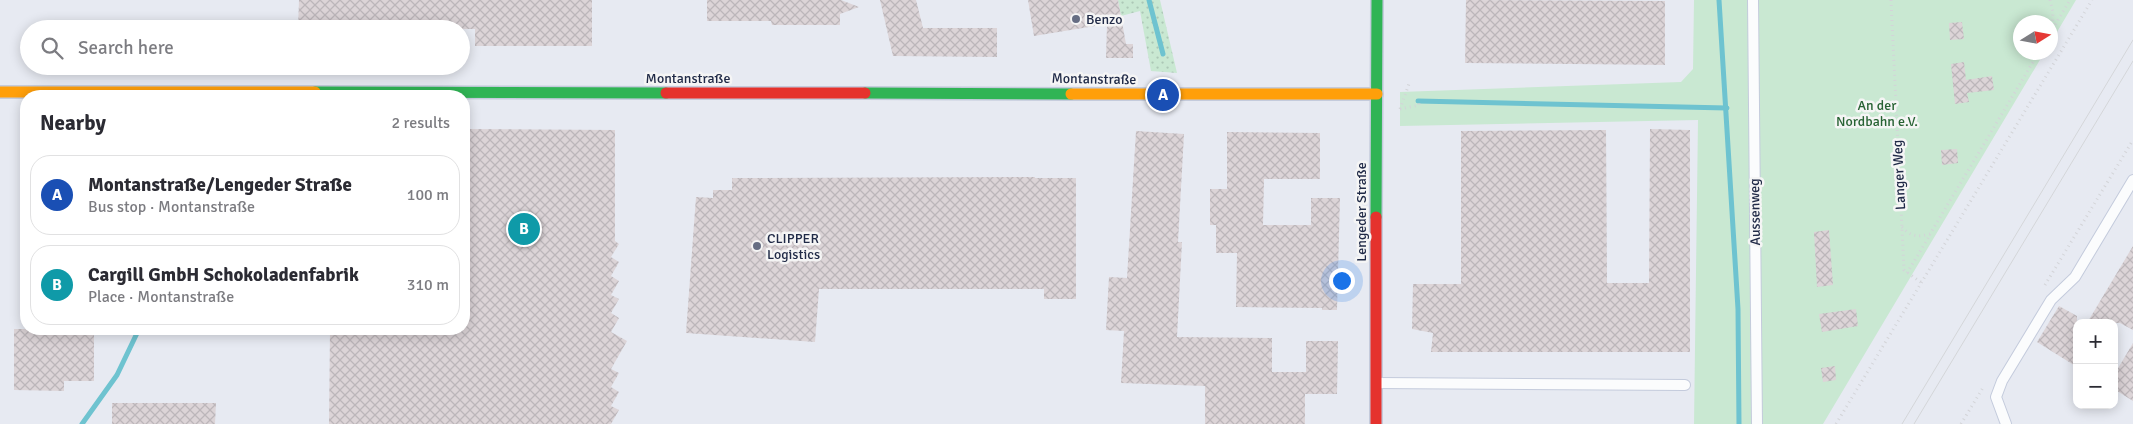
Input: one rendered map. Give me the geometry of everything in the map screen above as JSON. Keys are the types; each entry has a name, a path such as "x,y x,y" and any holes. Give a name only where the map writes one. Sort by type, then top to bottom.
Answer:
{"street":[{"name":"Lengeder Straße","path":"1376,424 1377,0"},
{"name":"Montanstraße","path":"0,92 20,92"},
{"name":"Montanstraße","path":"470,93 1377,94"}],"lane":[{"name":"Aussenweg","path":"1753,0 1757,424"},
{"path":"2006,424 1996,396 2002,381 2050,300 2074,277 2133,180"},
{"path":"1376,384 1685,385"}],"path":[{"name":"Langer Weg","path":"1891,0 1902,227 1911,236 1918,237 1930,234"},
{"path":"2050,0 2053,15"},
{"path":"2058,20 2070,0"},
{"path":"1836,424 2092,0"},
{"path":"1907,272 2034,60"},
{"path":"1400,109 1410,82"},
{"path":"1396,109 1419,105 1419,102"},
{"path":"2042,290 2133,140"},
{"path":"1902,227 1904,270 1922,283"},
{"path":"1961,424 1986,382"},
{"path":"1976,399 1981,401"}],"green space":[{"path":"1118,0 1160,0 1177,73 1151,71 1140,11 1121,16"},
{"name":"An der Nordbahn e.V.","path":"1694,0 2076,0 2058,30 2058,15 2013,15 2013,60 2040,60 1823,424 1694,424 1698,120 1400,126 1400,92 1681,82 1693,69"}],"building":[{"path":"299,0 592,0 592,46 475,46 475,29 470,29 470,20 298,20"},
{"path":"707,0 841,0 859,7 840,14 840,25 772,25 771,21 707,21"},
{"path":"880,0 916,0 923,28 997,28 997,57 893,56"},
{"name":"Benzo","path":"1028,0 1118,0 1126,44 1133,44 1133,58 1106,58 1107,24 1034,36"},
{"path":"1466,0 1665,1 1665,65 1465,63"},
{"path":"1962,22 1964,39 1950,40 1949,23"},
{"path":"1964,62 1966,80 1992,76 1994,90 1967,93 1969,102 1955,104 1951,64"},
{"path":"470,129 615,130 615,241 619,244 611,257 619,262 611,276 619,281 611,295 619,299 611,313 619,318 611,332 627,341 611,369 619,373 611,387 619,392 611,406 619,410 611,424 329,424 330,335 470,335"},
{"path":"1650,129 1690,130 1690,352 1431,352 1433,333 1412,329 1413,284 1461,284 1461,131 1606,130 1607,283 1649,283"},
{"path":"1136,131 1184,134 1178,242 1182,242 1177,337 1272,338 1272,372 1306,372 1306,341 1338,341 1337,394 1305,394 1305,424 1205,424 1205,386 1121,383 1124,331 1106,330 1109,277 1127,278"},
{"path":"1227,132 1320,133 1320,179 1264,179 1263,225 1311,225 1311,198 1340,198 1337,310 1322,310 1322,308 1236,307 1237,253 1216,253 1216,225 1210,225 1210,189 1227,189"},
{"path":"1957,149 1958,163 1942,165 1941,150"},
{"path":"732,178 1076,178 1076,299 1044,299 1044,289 819,289 815,342 686,333 696,197 713,198 713,190 732,190"},
{"path":"1829,230 1833,285 1817,287 1814,232"},
{"path":"2133,246 2133,330 2118,323 2118,319 2089,319"},
{"path":"2059,306 2077,316 2077,319 2073,319 2073,364 2037,342"},
{"path":"1856,309 1858,326 1822,332 1819,314"},
{"path":"14,329 20,329 20,335 94,335 94,381 64,381 64,391 14,390"},
{"path":"2133,343 2133,401 2118,392 2118,368"},
{"path":"1835,366 1836,380 1823,382 1821,368"},
{"path":"112,403 216,403 215,424 112,424"}],"waterway":[{"path":"1149,0 1163,54"},
{"path":"1719,0 1738,309 1739,424"},
{"path":"1418,101 1727,108"},
{"path":"82,424 117,375 136,335"}],"tram line":[{"path":"1902,424 2133,40"},
{"path":"1914,424 2133,61"}],"traffic: fast":[{"path":"1376,217 1377,0"},
{"path":"470,92 666,93"},
{"path":"865,93 1071,94"}],"traffic: slow":[{"path":"0,92 20,92"},
{"path":"1071,94 1377,94"}],"traffic: jam":[{"path":"666,93 865,93"},
{"path":"1376,217 1376,424"}],"place":[{"name":"Benzo","path":"1076,19"},
{"name":"Montanstraße/Lengeder Straße","path":"1163,95"},
{"name":"Cargill GmbH Schokoladenfabrik","path":"524,229"},
{"name":"CLIPPER Logistics","path":"757,246"}]}
